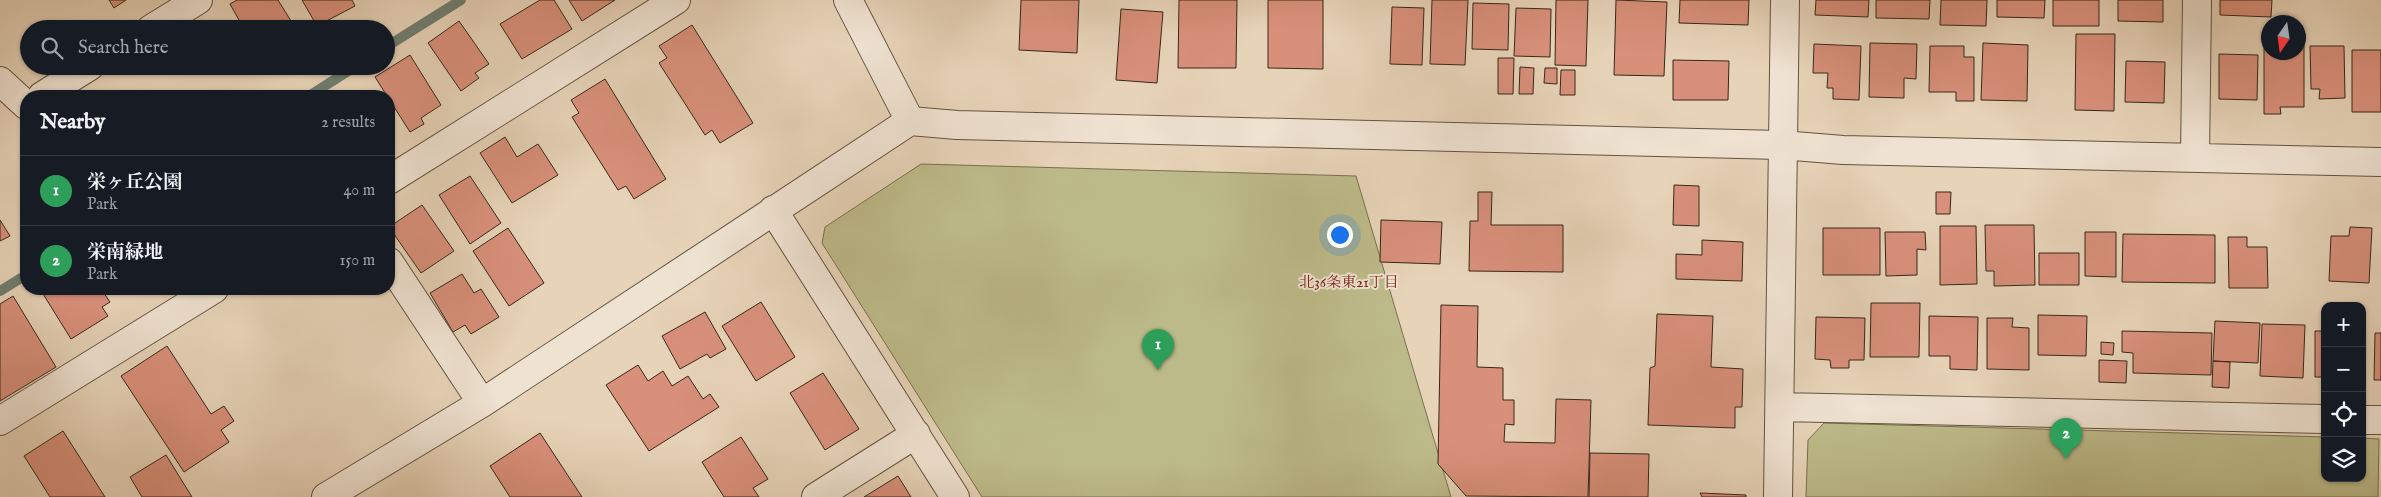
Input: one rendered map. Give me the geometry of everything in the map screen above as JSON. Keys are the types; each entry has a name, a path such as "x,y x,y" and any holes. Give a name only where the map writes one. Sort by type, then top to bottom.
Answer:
{"street":[{"path":"166,20 198,0"},
{"path":"395,176 676,0"},
{"path":"848,0 910,121"},
{"path":"1778,497 1785,0"},
{"path":"2195,158 2196,0"},
{"path":"52,90 76,75"},
{"path":"0,81 20,99"},
{"path":"326,497 482,403 910,121 957,125 1782,145 1843,150 2381,162"},
{"path":"773,210 955,497"},
{"path":"395,271 482,403"},
{"path":"0,421 204,295"},
{"path":"1780,407 2321,419"},
{"path":"2366,420 2381,420"},
{"path":"816,497 916,434"}],"shaded area":[{"path":"921,164 1356,176 1451,497 982,497 822,243 825,227"},
{"path":"1824,423 2321,437 2321,482 2366,482 2366,438 2379,439 2378,497 1806,497 1808,440"}],"building":[{"path":"109,0 126,0 114,8"},
{"path":"237,0 278,0 290,20 239,20 230,4"},
{"path":"302,0 352,0 355,6 328,20 314,20"},
{"path":"540,0 554,0 572,29 522,59 500,24"},
{"path":"569,0 615,0 582,21"},
{"path":"1021,0 1079,0 1077,53 1019,50"},
{"path":"1179,0 1237,0 1236,68 1178,68"},
{"path":"1268,0 1323,0 1323,69 1268,68"},
{"path":"1432,0 1468,0 1465,65 1430,64"},
{"path":"1556,0 1588,0 1586,66 1555,65"},
{"path":"1616,0 1667,2 1664,76 1614,75"},
{"path":"1680,0 1749,0 1748,25 1679,23"},
{"path":"1816,0 1869,0 1868,17 1815,15"},
{"path":"1876,0 1930,0 1929,19 1876,18"},
{"path":"1941,0 1987,0 1986,26 1940,25"},
{"path":"1997,0 2045,0 2044,18 1997,17"},
{"path":"2053,0 2099,0 2099,26 2053,26"},
{"path":"2118,0 2163,0 2163,22 2118,21"},
{"path":"2220,0 2272,0 2271,15 2261,15 2261,17 2220,15"},
{"path":"1473,3 1509,4 1508,50 1472,49"},
{"path":"1392,7 1424,8 1422,65 1390,64"},
{"path":"1516,8 1551,9 1550,57 1514,56"},
{"path":"1121,9 1163,12 1157,83 1116,80"},
{"path":"459,21 489,64 475,73 479,78 461,91 428,43"},
{"path":"692,25 753,123 720,143 712,130 705,135 659,63 667,58 659,46"},
{"path":"2076,34 2115,34 2114,111 2075,110"},
{"path":"1870,43 1917,44 1916,79 1904,78 1904,98 1869,97"},
{"path":"1983,43 2028,45 2027,101 1981,100"},
{"path":"1814,44 1861,46 1859,100 1833,99 1833,88 1827,88 1828,73 1813,73"},
{"path":"1930,46 1964,46 1964,57 1974,57 1974,101 1956,101 1956,92 1929,92"},
{"path":"2310,46 2344,46 2345,98 2319,99 2320,89 2311,89"},
{"path":"2352,50 2381,50 2381,112 2352,112"},
{"path":"2219,54 2258,55 2257,100 2219,99"},
{"path":"410,55 441,105 421,118 424,124 410,132 395,108 395,90 383,90 375,77 378,75 395,75 395,64"},
{"path":"1498,58 1514,58 1513,94 1498,94"},
{"path":"1673,60 1729,61 1728,100 1673,100"},
{"path":"2264,60 2304,60 2304,107 2280,107 2281,114 2264,114"},
{"path":"2126,61 2165,62 2164,103 2125,102"},
{"path":"1520,67 1534,68 1533,94 1519,94"},
{"path":"1545,68 1557,68 1557,84 1544,83"},
{"path":"1561,70 1575,70 1575,95 1560,95"},
{"path":"605,79 666,179 634,199 626,186 618,190 572,117 579,113 571,100"},
{"path":"505,137 517,157 538,144 558,175 512,203 480,153"},
{"path":"470,176 501,223 470,244 439,195"},
{"path":"1674,185 1699,186 1699,226 1673,225"},
{"path":"1478,192 1492,192 1491,225 1563,225 1563,272 1469,271 1470,221 1478,221"},
{"path":"1936,192 1951,192 1950,214 1936,214"},
{"path":"422,205 454,251 421,273 395,236 395,223"},
{"path":"0,220 10,236 0,241"},
{"path":"1381,220 1442,222 1440,264 1380,262"},
{"path":"1985,225 2034,225 2035,285 1994,286 1994,271 1986,271"},
{"path":"1940,226 1976,226 1977,284 1940,285"},
{"path":"2350,227 2372,228 2369,283 2329,281 2331,236 2349,236"},
{"path":"508,228 544,283 509,306 473,251"},
{"path":"1823,228 1880,228 1880,275 1823,275"},
{"path":"1885,232 1925,232 1926,250 1917,249 1917,275 1886,276"},
{"path":"2085,232 2116,232 2116,277 2085,276"},
{"path":"2123,234 2215,235 2215,283 2122,282"},
{"path":"2228,237 2247,237 2247,247 2267,247 2268,288 2229,288"},
{"path":"1702,240 1743,242 1742,281 1676,279 1676,254 1702,255"},
{"path":"2039,253 2079,253 2079,285 2039,285"},
{"path":"462,274 474,293 481,289 499,317 471,334 465,325 453,332 430,293"},
{"path":"44,295 105,295 110,302 102,307 108,316 71,339"},
{"path":"13,296 56,367 0,401 0,304"},
{"path":"761,302 795,357 756,381 722,326"},
{"path":"1871,303 1920,303 1919,357 1870,357"},
{"path":"1441,305 1478,306 1477,367 1503,368 1503,400 1514,400 1514,425 1505,424 1504,442 1555,443 1556,399 1591,400 1588,497 1466,496 1438,464"},
{"path":"705,312 726,349 710,358 707,354 680,369 662,336"},
{"path":"1657,314 1713,316 1711,367 1743,369 1742,407 1735,407 1735,428 1648,425 1650,368 1655,366"},
{"path":"2038,315 2087,316 2086,356 2038,355"},
{"path":"1929,316 1978,317 1977,370 1950,369 1950,356 1929,356"},
{"path":"1816,317 1865,318 1864,360 1849,360 1849,368 1831,368 1830,360 1815,359"},
{"path":"1987,318 2013,318 2012,327 2029,328 2029,370 1987,369"},
{"path":"2215,321 2260,323 2258,363 2213,361"},
{"path":"2262,324 2305,325 2303,378 2260,376"},
{"path":"2122,331 2212,333 2211,375 2133,373 2133,353 2122,352"},
{"path":"2315,331 2321,331 2321,377 2315,377"},
{"path":"2375,333 2381,333 2381,380 2374,380"},
{"path":"2101,342 2114,343 2113,355 2101,354"},
{"path":"167,346 211,414 224,406 234,421 221,430 229,442 184,472 121,376"},
{"path":"2099,360 2127,361 2126,383 2099,382"},
{"path":"2213,361 2230,362 2229,388 2212,387"},
{"path":"638,365 648,381 663,371 672,386 688,376 703,399 710,394 719,407 649,451 606,385"},
{"path":"823,373 859,429 825,450 790,393"},
{"path":"63,431 105,497 50,497 24,456"},
{"path":"540,433 582,497 510,497 490,466"},
{"path":"741,437 768,479 753,488 759,497 724,497 702,462"},
{"path":"1590,453 1649,454 1648,497 1589,497"},
{"path":"166,455 192,497 142,497 130,477"},
{"path":"898,476 911,497 864,497"},
{"path":"1700,493 1746,495 1746,497 1702,497"}],"waterway":[{"path":"395,41 461,0"},
{"path":"318,90 342,75"},
{"path":"0,291 20,279"}],"place":[{"name":"栄ヶ丘公園","path":"1158,370"},
{"name":"栄南緑地","path":"2066,459"}],"district":[{"name":"北36条東21丁目","path":"1349,282"}]}
